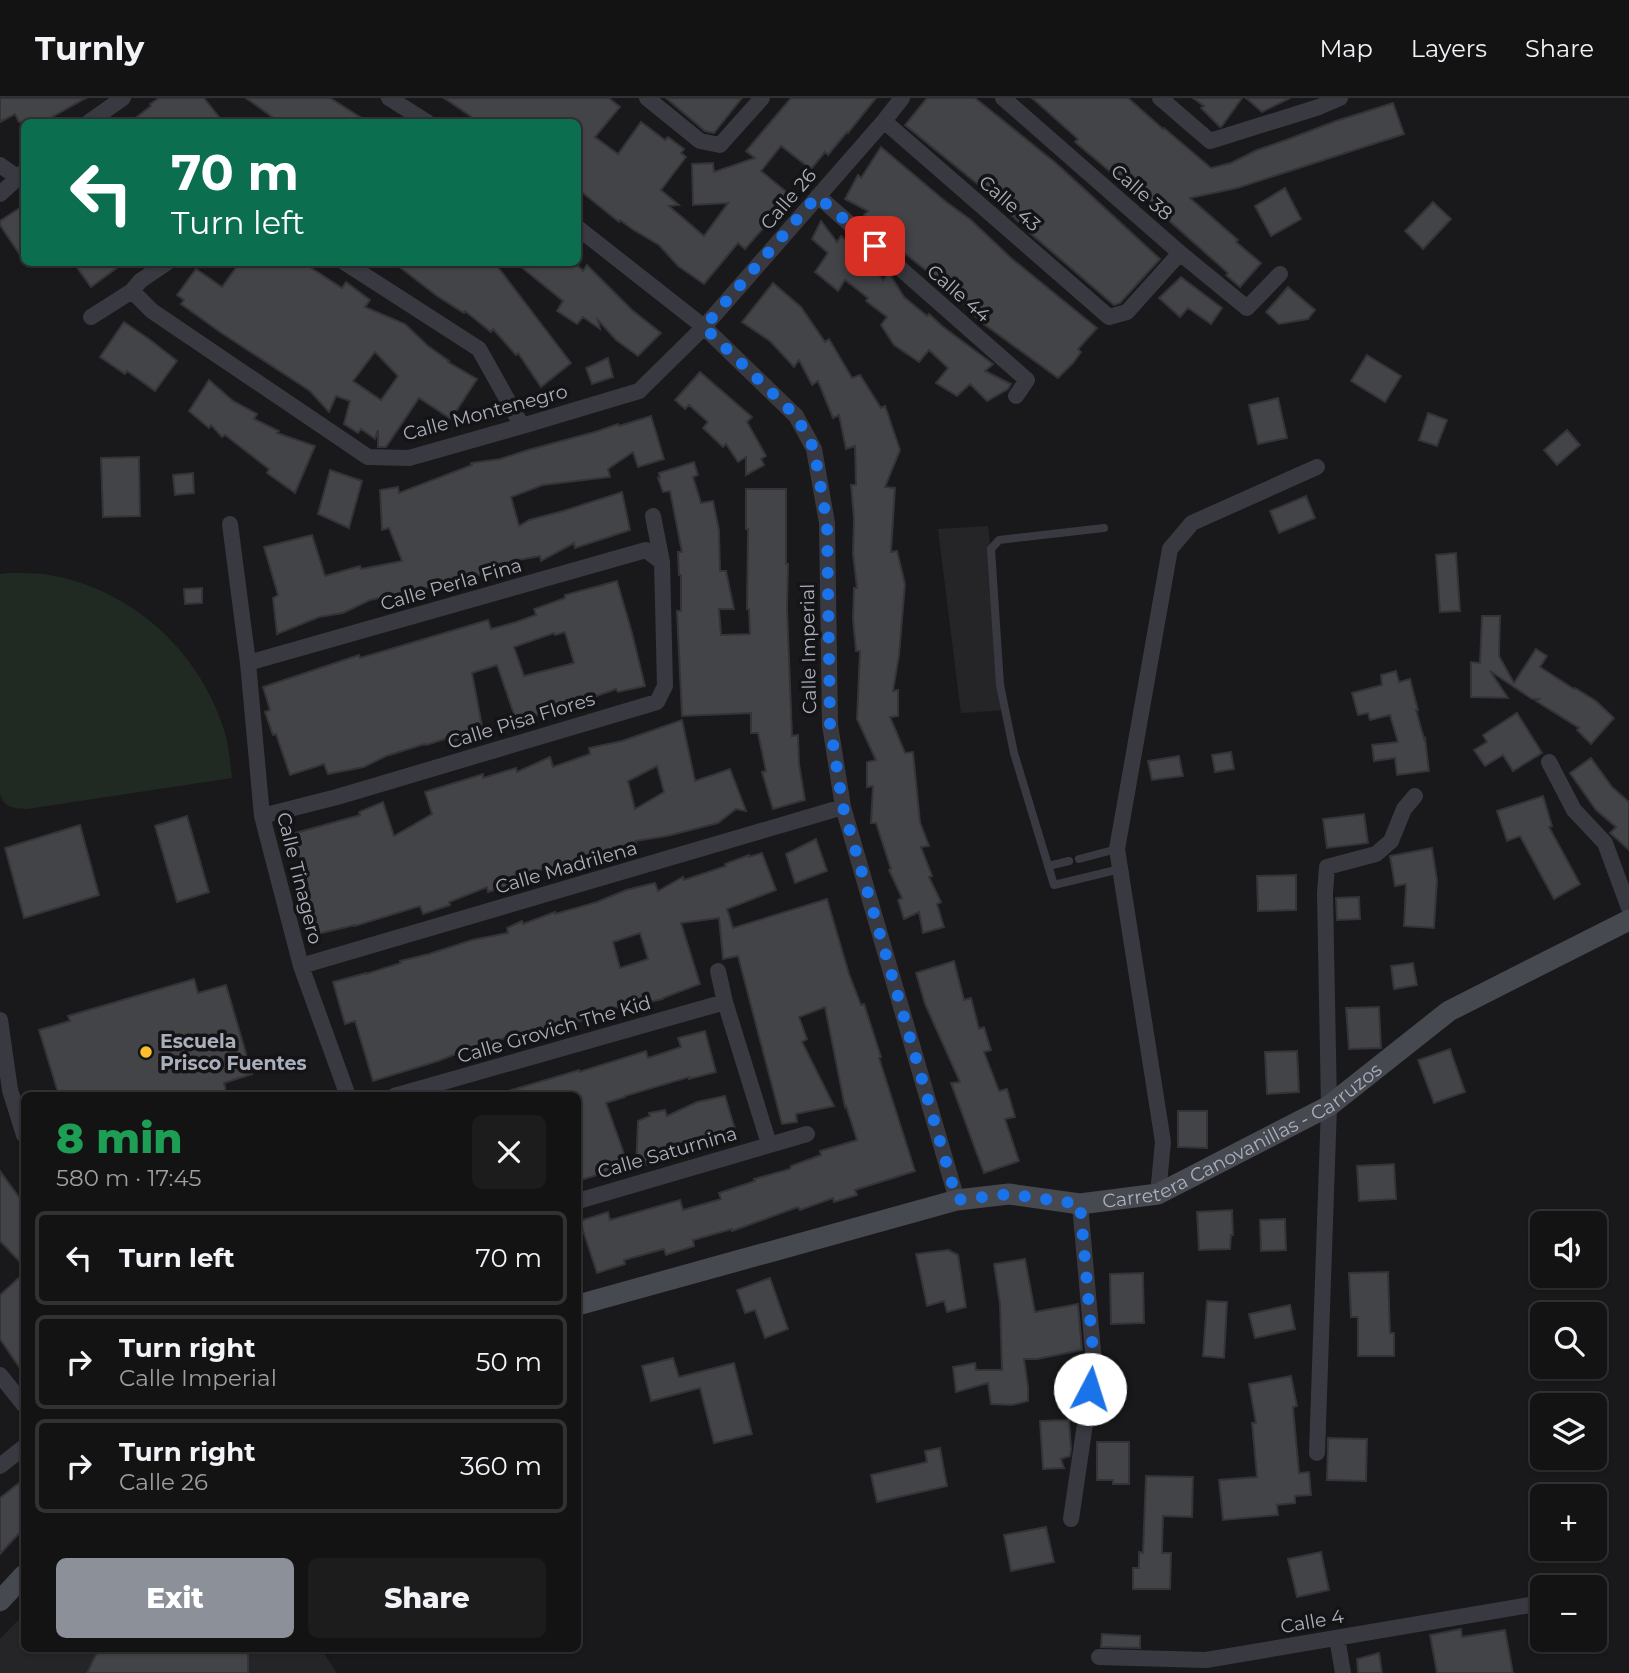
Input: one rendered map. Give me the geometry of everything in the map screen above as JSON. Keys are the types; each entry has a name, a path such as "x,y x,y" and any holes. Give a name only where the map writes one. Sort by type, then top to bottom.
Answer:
{"street":[{"path":"93,119 122,98"},
{"path":"388,98 422,119"},
{"path":"647,98 700,141 720,145 762,98"},
{"name":"Calle 26","path":"704,327 902,98"},
{"name":"Calle 38","path":"1003,98 1247,308 1280,274"},
{"path":"1160,98 1210,141 1314,102 1340,98"},
{"name":"Calle 43","path":"884,121 1109,317 1126,312 1180,253"},
{"path":"0,165 21,175 0,194"},
{"name":"Calle 44","path":"817,196 1027,380 1016,396"},
{"name":"Calle Imperial","path":"581,230 704,327 796,416 814,449 827,523 830,725 843,807 957,1200"},
{"path":"91,317 132,291 140,281 162,266"},
{"path":"350,266 479,349 522,426"},
{"name":"Calle Montenegro","path":"132,291 152,311 368,457 409,457 639,391 704,327"},
{"path":"1157,1194 1163,1142 1117,849 1170,549 1192,523 1317,467"},
{"name":"Calle Pisa Flores","path":"262,816 337,797 657,702 665,686 662,562 653,516"},
{"name":"Calle Tinagero","path":"230,524 248,663 262,816 301,966 347,1092"},
{"name":"Calle Perla Fina","path":"248,663 646,550 662,562"},
{"path":"1549,762 1574,810 1605,843 1629,908"},
{"path":"1317,1453 1329,1106 1325,893 1327,867 1376,854 1391,841 1404,809 1415,796"},
{"name":"Calle Madrilena","path":"301,966 843,807"},
{"name":"Carretera Canovanillas - Carruzos","path":"581,1305 957,1200 1009,1194 1080,1204 1157,1194 1329,1106 1449,1011 1629,920"},
{"path":"718,971 769,1144"},
{"name":"Calle Grovich The Kid","path":"408,1092 725,1002"},
{"path":"0,1020 5,1090 21,1128"},
{"name":"Calle Saturnina","path":"581,1200 807,1134"},
{"path":"1071,1519 1094,1363 1080,1204"},
{"path":"0,1375 21,1401"},
{"path":"0,1466 21,1449"},
{"path":"0,1601 21,1578"},
{"name":"Calle 4","path":"1099,1657 1206,1660 1530,1605"},
{"path":"1337,1638 1343,1673"}],"lane":[{"path":"1104,528 999,540 991,549 1000,685 1014,754 1054,885 1120,869"},
{"path":"1048,866 1117,849"}],"shaded area":[{"path":"988,526 1007,710 961,713 938,529"},
{"path":"0,574 43,574 74,581 104,592 131,607 156,626 178,648 197,673 213,701 226,736 232,778 27,809 7,805 0,794"},
{"path":"21,1617 21,1652 323,1652 337,1673 0,1673 0,1639"}],"building":[{"path":"0,98 86,98 48,119 21,119 19,122 15,114 0,122"},
{"path":"159,98 204,98 221,119 134,119 151,106 150,104"},
{"path":"246,98 330,98 363,119 275,119"},
{"path":"444,98 609,98 620,107 595,137 618,154 641,122 665,140 668,137 684,149 681,153 686,157 661,190 679,205 669,206 704,236 728,203 693,205 692,164 713,163 714,172 755,158 746,151 791,98 876,98 828,155 825,152 811,169 781,146 761,171 789,194 745,249 738,243 704,284 678,266 659,245 620,220 619,222 581,191 581,119 475,119"},
{"path":"666,98 742,98 714,133 705,131"},
{"path":"927,98 975,98 1057,164 1160,259 1120,303 1114,305 1030,233 991,195 905,125"},
{"path":"1032,98 1128,98 1211,168 1231,163 1257,150 1336,121 1393,103 1404,134 1237,188 1190,198 1261,263 1240,287 1167,217 1075,142 1078,139"},
{"path":"1193,98 1242,98 1220,127 1201,108 1204,106"},
{"path":"1246,98 1290,98 1262,112"},
{"path":"881,147 1097,328 1078,349 1081,352 1073,363 1058,378 981,322 947,287 884,235 864,215 868,211 845,199 858,175 861,178"},
{"path":"1285,188 1301,219 1271,236 1255,206"},
{"path":"1433,202 1451,219 1423,249 1405,231"},
{"path":"21,207 21,256 0,225 0,221"},
{"path":"821,221 837,242 841,236 862,253 883,280 889,273 904,297 993,364 985,371 1011,384 1008,389 987,401 970,384 957,396 936,383 948,368 929,350 919,362 894,345 881,325 887,317 866,301 868,298 845,280 838,291 815,272 828,253 812,239"},
{"path":"587,265 632,310 661,333 638,356 616,340 598,320 600,329 583,317 577,324 557,311 563,301 520,266 578,266 583,271"},
{"path":"76,266 120,266 91,287"},
{"path":"237,266 308,266 342,288 346,282 370,300 365,307 405,324 448,362 477,379 451,419 419,398 386,447 378,447 378,430 375,439 361,429 358,433 344,424 350,401 336,396 329,412 310,391 181,304 184,300 177,295 196,269 222,287","holes":["375,352 398,376 381,400 353,381"]},
{"path":"398,266 497,266 571,363 541,387 518,353 516,355 493,329 491,332 465,311 464,313"},
{"path":"1181,277 1222,308 1211,324 1188,308 1180,317 1159,298"},
{"path":"773,283 801,307 825,342 829,339 852,378 860,375 881,408 885,406 900,450 885,487 895,488 891,552 897,551 905,584 893,691 898,690 898,716 890,717 905,753 913,752 920,822 929,846 921,847 932,876 929,877 941,902 937,904 944,927 923,933 919,912 904,919 898,900 902,898 889,870 891,869 876,823 871,823 873,786 867,787 867,762 876,760 857,719 860,651 856,651 853,619 854,588 857,588 851,485 856,485 855,446 846,449 839,415 833,418 818,381 812,385 799,360 794,367 770,341 742,322"},
{"path":"1288,287 1315,310 1308,319 1279,324 1266,312"},
{"path":"124,322 177,361 155,391 127,371 125,374 100,357"},
{"path":"1367,355 1401,376 1385,402 1351,381"},
{"path":"608,358 613,377 592,384 586,368"},
{"path":"700,372 752,417 747,422 766,456 761,459 764,465 746,475 746,457 738,462 726,444 723,447 703,428 708,422 689,405 685,409 675,400"},
{"path":"209,380 233,401 257,414 254,419 279,431 277,433 315,446 295,493 267,473 269,469 189,411"},
{"path":"1278,398 1287,438 1258,444 1249,405"},
{"path":"1428,413 1447,420 1437,446 1419,440"},
{"path":"651,416 664,459 638,467 633,452 608,469 610,477 543,485 511,497 519,526 529,520 622,492 630,530 575,548 574,543 541,561 540,556 498,564 467,582 446,588 445,584 370,600 343,613 319,617 277,634 273,598 278,595 264,547 312,535 325,576 360,566 361,569 402,561 389,528 382,530 380,490 398,487 399,493 472,465 471,463 500,459"},
{"path":"1567,430 1580,445 1557,465 1544,450"},
{"path":"139,457 140,516 103,517 101,458"},
{"path":"694,462 698,475 693,477 701,503 713,501 719,530 720,571 726,571 734,609 719,609 721,635 750,634 747,609 746,489 786,489 792,736 798,735 799,764 805,800 773,809 762,772 766,771 758,733 751,733 751,713 682,716 677,611 681,611 678,552 682,552 670,491 663,492 658,478 659,473"},
{"path":"330,470 362,481 349,528 318,514"},
{"path":"193,473 194,493 175,495 173,475"},
{"path":"1306,496 1315,518 1279,533 1270,511"},
{"path":"1456,553 1460,611 1440,612 1436,555"},
{"path":"617,581 645,686 618,692 616,689 558,710 516,720 497,665 472,673 483,731 455,741 454,736 425,744 386,756 364,767 328,774 324,764 290,775 276,734 273,735 265,712 270,710 263,687 359,655 360,658 488,620 491,629 516,622 536,615 534,609 565,598 565,595","holes":["565,632 574,663 524,676 514,647 554,633"]},
{"path":"202,588 202,603 185,604 184,589"},
{"path":"1482,616 1500,616 1499,656 1514,683 1536,649 1547,656 1540,667 1596,701 1614,718 1591,744 1577,730 1579,728 1536,701 1539,699 1532,699 1490,671 1508,698 1471,697 1471,662 1480,663"},
{"path":"1396,671 1399,682 1410,679 1425,738 1429,771 1397,775 1395,758 1374,761 1372,745 1398,742 1390,715 1370,720 1368,713 1358,715 1352,693 1382,685 1381,675"},
{"path":"1517,713 1542,753 1513,771 1503,755 1485,766 1474,750 1487,742 1483,735"},
{"path":"682,720 695,781 730,769 746,811 736,809 718,823 635,841 637,845 513,878 515,884 488,892 487,887 449,902 450,905 423,914 420,906 355,926 313,935 302,891 309,889 292,834 360,815 359,812 383,802 394,836 432,814 425,792 483,774 483,778 516,768 517,772 550,757 553,767 590,754 589,748 622,741","holes":["657,766 664,792 635,809 628,781"]},
{"path":"1231,752 1234,769 1215,772 1212,755"},
{"path":"1179,756 1183,776 1152,780 1148,761"},
{"path":"1591,758 1612,787 1629,802 1629,850 1610,833 1616,827 1596,810 1570,773"},
{"path":"1543,796 1552,826 1549,827 1580,884 1554,899 1520,836 1507,841 1497,811"},
{"path":"1364,814 1368,843 1327,848 1323,819"},
{"path":"187,816 209,892 177,902 155,826"},
{"path":"80,825 99,895 24,918 5,848"},
{"path":"816,839 827,871 795,883 786,854"},
{"path":"1432,848 1437,880 1434,928 1404,926 1406,884 1395,886 1390,856"},
{"path":"762,853 776,890 727,909 733,928 827,899 849,974 861,1005 864,1004 915,1171 855,1190 857,1195 834,1202 833,1198 800,1210 798,1207 732,1231 693,1240 694,1246 666,1255 664,1249 624,1260 625,1264 597,1273 581,1221 608,1212 610,1220 680,1200 683,1210 721,1199 719,1193 790,1169 791,1166 821,1155 820,1151 857,1140 845,1107 825,1007 799,1017 807,1039 802,1042 834,1106 796,1114 797,1122 782,1124 738,956 723,959 719,918 681,923 700,984 663,999 640,1004 639,1001 594,1014 541,1035 539,1029 476,1046 373,1081 355,1021 345,1024 333,982 472,940 508,933 507,928 522,921 523,924 555,912 597,902 626,890 655,883 658,891 683,877 684,880 726,866 725,864","holes":["640,933 648,959 620,968 613,942"]},
{"path":"1296,875 1296,910 1258,911 1257,876"},
{"path":"1359,897 1360,919 1337,920 1336,898"},
{"path":"954,961 964,1000 971,998 979,1029 984,1027 991,1050 984,1052 999,1091 1007,1089 1015,1117 1005,1119 1019,1161 984,1173 951,1083 960,1082 925,1004 916,973"},
{"path":"1413,963 1417,985 1394,989 1391,966"},
{"name":"Escuela Prisco Fuentes","path":"194,979 198,993 226,985 252,1074 224,1083 226,1092 58,1092 39,1030 70,1021 68,1016"},
{"path":"1379,1007 1381,1048 1349,1049 1346,1008"},
{"path":"705,1031 716,1072 689,1077 606,1103 628,1165 581,1180 581,1092 505,1092 646,1051 648,1058 681,1047 678,1038"},
{"path":"1450,1049 1465,1092 1434,1103 1418,1060"},
{"path":"1297,1051 1299,1092 1267,1094 1265,1052"},
{"path":"725,1096 737,1136 668,1154 636,1169 638,1121 650,1116 649,1113 665,1110 667,1116 697,1102"},
{"path":"1178,1111 1207,1111 1207,1148 1178,1147"},
{"path":"1394,1164 1396,1199 1359,1201 1357,1166"},
{"path":"0,1171 21,1200 21,1263 0,1241"},
{"path":"1232,1210 1233,1235 1230,1249 1199,1250 1197,1212"},
{"path":"1285,1219 1286,1250 1261,1251 1260,1220"},
{"path":"948,1250 958,1255 966,1307 947,1312 944,1301 927,1306 916,1254"},
{"path":"1025,1259 1035,1312 1078,1304 1082,1350 1024,1359 1028,1401 1012,1405 991,1404 988,1383 956,1392 953,1367 975,1363 976,1370 1002,1370 1000,1304 994,1264"},
{"path":"1388,1272 1390,1333 1394,1333 1394,1356 1358,1356 1358,1317 1351,1317 1349,1273"},
{"path":"1143,1273 1144,1323 1111,1324 1110,1274"},
{"path":"21,1276 21,1370 0,1339 0,1295"},
{"path":"770,1278 788,1329 765,1338 755,1310 745,1313 737,1290"},
{"path":"1207,1301 1227,1302 1224,1358 1203,1356"},
{"path":"1290,1305 1295,1329 1255,1338 1249,1314"},
{"path":"673,1358 679,1377 734,1363 752,1434 714,1443 700,1388 651,1401 642,1366"},
{"path":"1291,1376 1297,1406 1293,1407 1299,1473 1309,1472 1311,1495 1295,1496 1295,1503 1277,1505 1278,1515 1223,1520 1219,1480 1257,1477 1252,1423 1256,1423 1249,1384"},
{"path":"1069,1420 1071,1449 1070,1456 1061,1459 1064,1468 1043,1469 1040,1421"},
{"path":"1328,1438 1367,1439 1366,1481 1327,1480"},
{"path":"1097,1442 1129,1442 1129,1484 1097,1480"},
{"path":"940,1448 947,1486 877,1502 871,1475 927,1462 925,1451"},
{"path":"1146,1476 1193,1477 1192,1517 1163,1516 1162,1553 1171,1553 1170,1589 1133,1589 1133,1568 1139,1568 1139,1552 1143,1553"},
{"path":"21,1481 21,1531 0,1554 0,1498"},
{"path":"1046,1527 1054,1562 1011,1571 1004,1535"},
{"path":"1321,1552 1329,1590 1297,1597 1288,1559"},
{"path":"1461,1629 1462,1637 1505,1630 1513,1673 1437,1673 1430,1635"},
{"path":"1102,1634 1140,1636 1140,1648 1101,1647"},
{"path":"97,1652 248,1652 248,1673 87,1673"},
{"path":"1379,1653 1382,1673 1358,1673 1357,1659"}],"place":[{"name":"Escuela Prisco Fuentes","path":"146,1052"}],"route":[{"path":"875,246 817,196 704,327 796,416 814,449 827,523 830,725 843,807 957,1200 1009,1194 1080,1204 1094,1363 1090,1389"}]}
